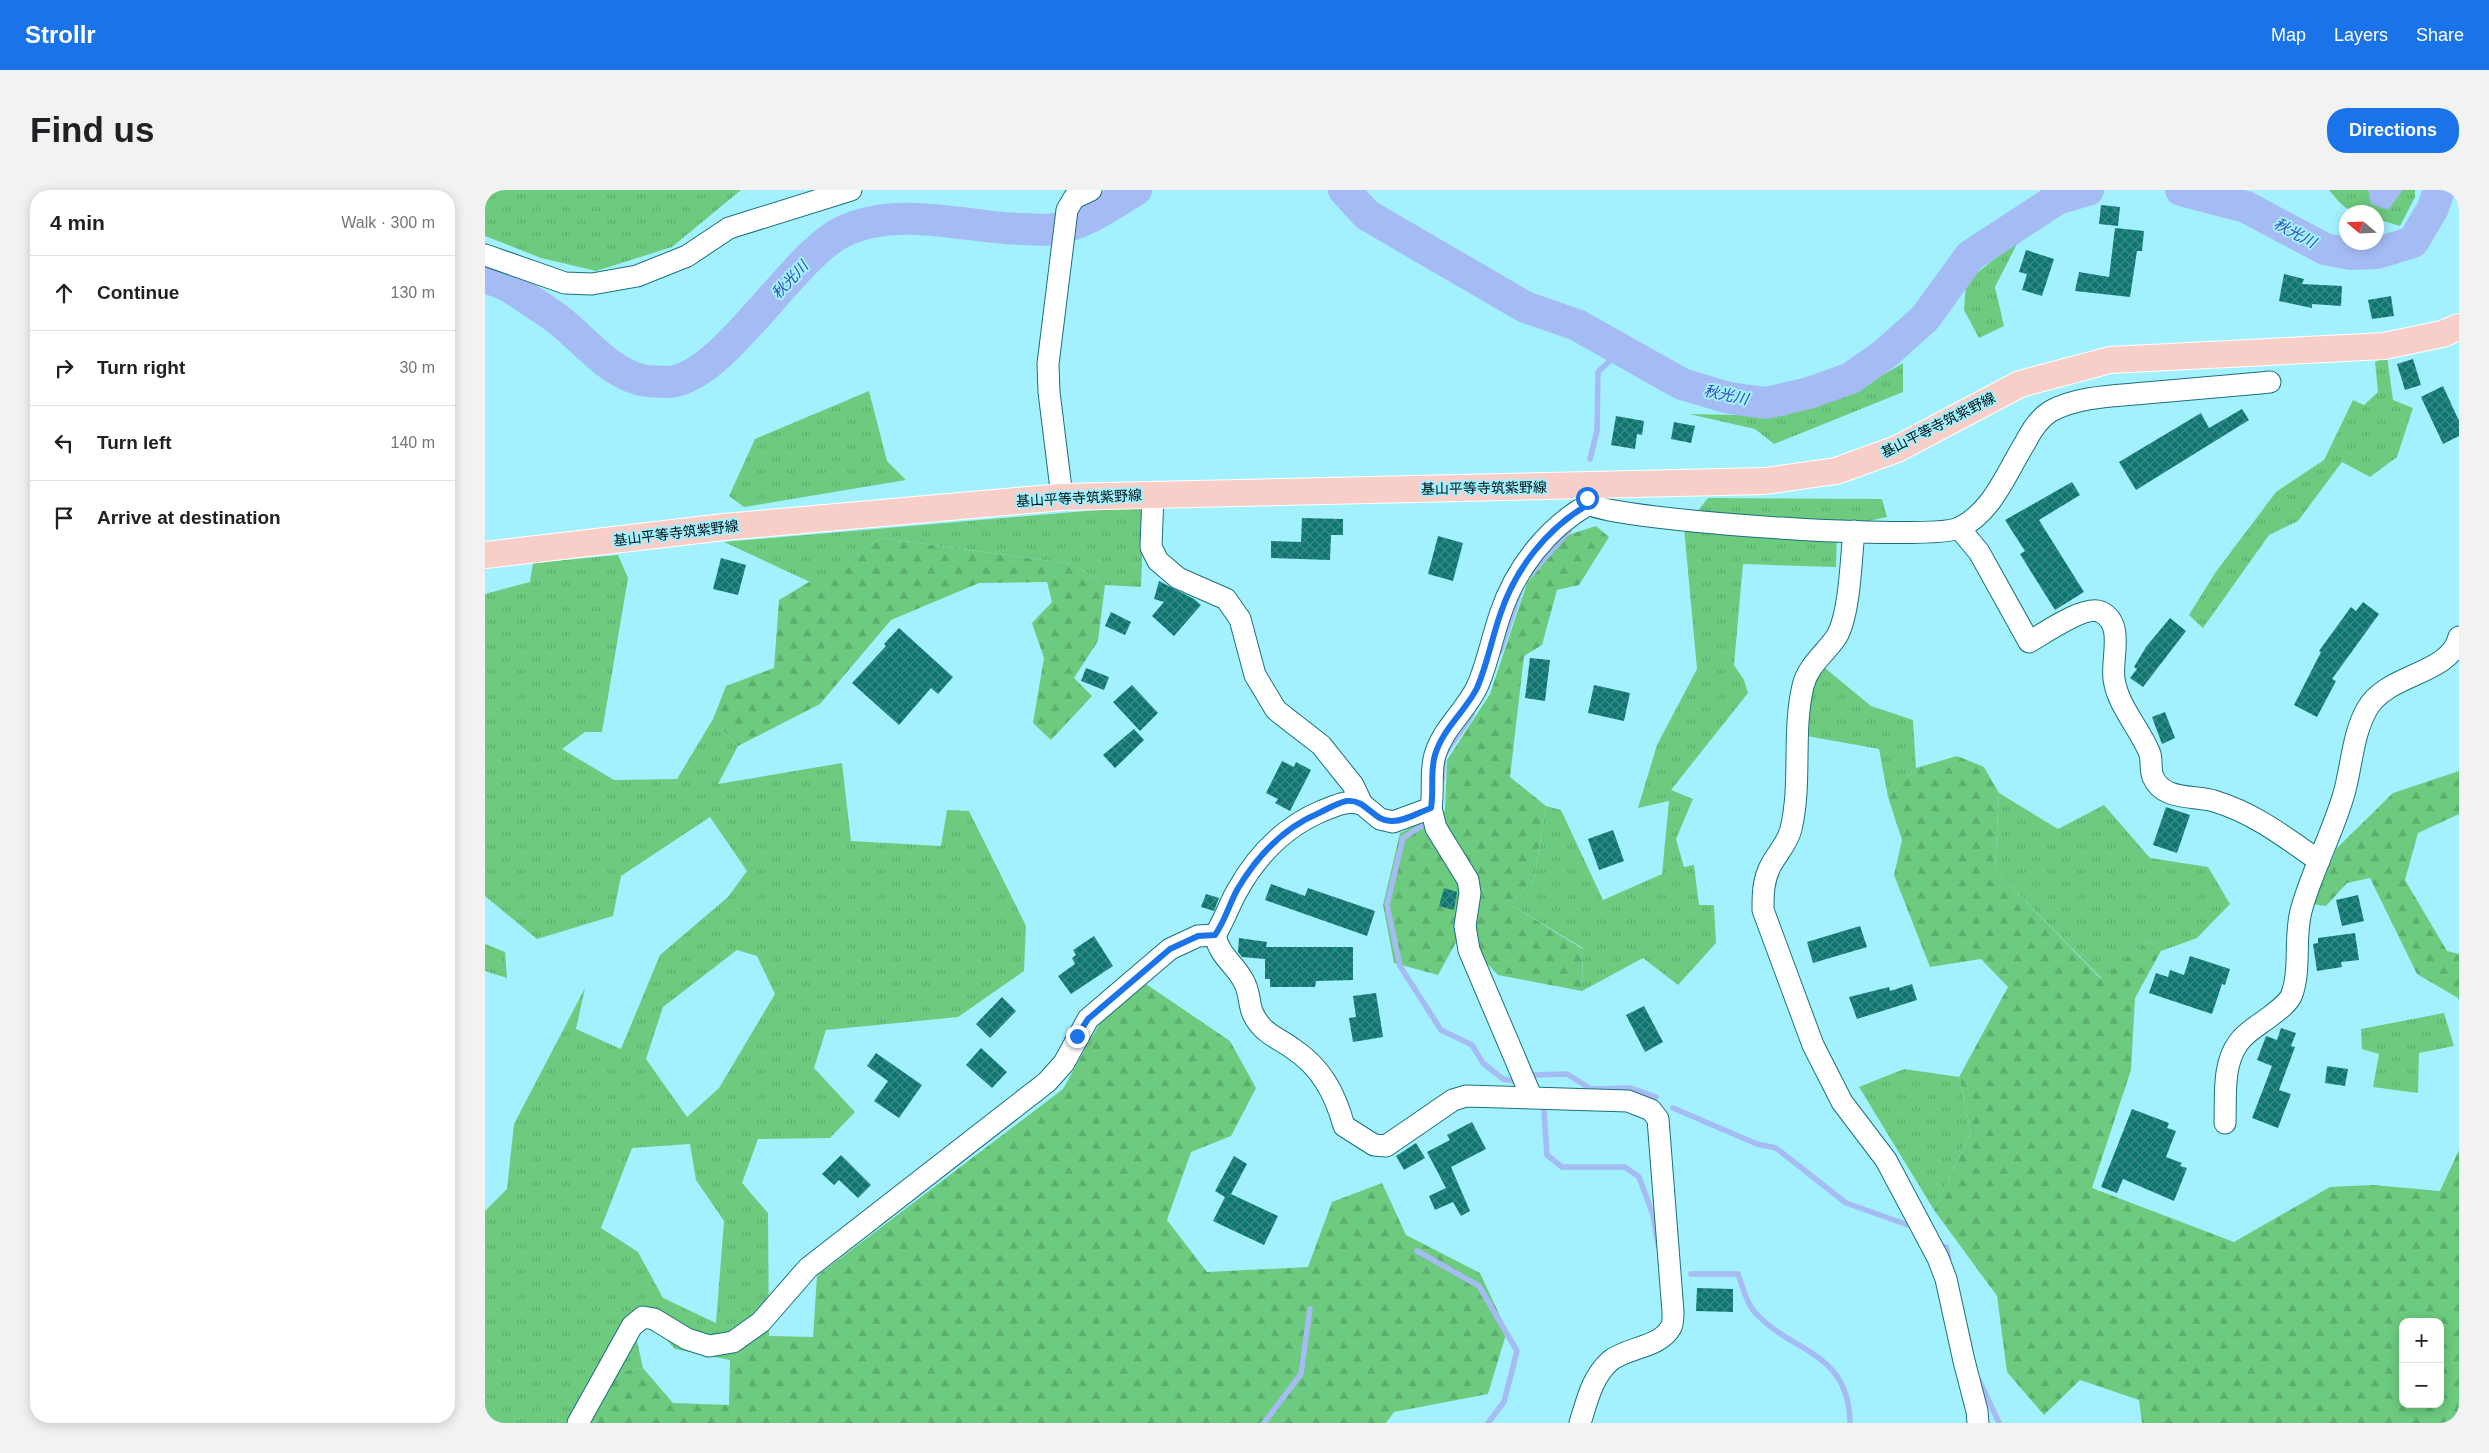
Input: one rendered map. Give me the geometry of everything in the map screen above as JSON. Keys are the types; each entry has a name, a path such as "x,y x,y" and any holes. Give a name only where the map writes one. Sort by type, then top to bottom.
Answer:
{"main road":[{"name":"基山平等寺筑紫野線","path":"485,555 725,527 1062,497 1153,495 1588,495 1765,481 1836,471 1897,449 2020,384 2110,360 2384,346 2442,334 2459,327"}],"street":[{"path":"485,255 565,283 592,284 637,276 687,256 729,228 851,190"},
{"path":"1062,497 1049,392 1049,364 1067,210 1075,198 1091,190"},
{"path":"1531,1096 1469,950 1465,926 1470,893 1468,880 1436,828 1431,808 1434,757 1443,733 1468,702 1477,687 1500,612 1513,582 1535,550 1588,495 1595,508 1689,520 1854,531 1939,532 1959,528 1987,508 2034,426 2050,412 2086,399 2270,382"},
{"path":"1153,495 1151,547 1158,561 1178,578 1226,599 1241,619 1255,674 1276,710 1321,745 1353,785 1362,804 1380,819 1393,822 1431,808"},
{"path":"1959,528 1979,552 2029,642 2087,610 2099,611 2109,618 2115,631 2114,678 2121,700 2151,755 2153,777 2165,791 2179,796 2211,800 2234,808 2264,822 2319,861"},
{"path":"1854,531 1844,616 1837,635 1811,669 1804,683 1800,705 1795,812 1790,834 1770,867 1763,886 1763,910 1813,1045 1843,1102 1886,1160 1938,1258 1946,1280 1977,1411 1978,1423"},
{"path":"2225,1122 2226,1071 2239,1042 2291,997 2296,982 2297,938 2301,912 2345,789 2352,753 2367,709 2380,692 2440,662 2452,653 2459,637"},
{"path":"1362,804 1347,801 1302,820 1280,836 1257,860 1237,891 1225,919 1215,935 1218,947 1243,980 1250,1010 1261,1028 1307,1057 1324,1077 1337,1101 1344,1126 1374,1145 1387,1146 1453,1100 1466,1096 1531,1096 1628,1101 1651,1110 1658,1119 1673,1312 1671,1327 1661,1338 1612,1359 1601,1370 1592,1386 1580,1423"},
{"path":"578,1423 632,1326 643,1317 654,1319 687,1339 709,1346 733,1342 761,1322 808,1268 1047,1082 1065,1063 1081,1030 1095,1012 1170,949 1198,936 1215,935"}],"green space":[{"path":"485,190 741,190 672,247 596,271 541,258 485,236"},
{"path":"2329,190 2415,190 2415,197 2400,226 2384,221 2384,205 2342,205"},
{"path":"2020,238 1995,287 2004,326 1979,338 1964,310 1966,282"},
{"path":"2387,356 2393,400 2413,408 2397,457 2370,477 2342,462 2298,521 2269,535 2203,628 2189,615 2215,573 2276,492 2324,460 2353,400 2364,405 2378,392 2375,362"},
{"path":"1903,363 1903,392 1774,444 1755,429 1689,414 1783,416 1854,392"},
{"path":"869,391 887,461 906,480 744,507 729,496 755,439"},
{"path":"1708,498 1882,499 1887,517 1837,528 1836,567 1743,564 1734,665 1744,680 1748,693 1671,790 1693,799 1676,839 1684,867 1694,865 1699,905 1714,905 1716,943 1678,985 1643,958 1582,991 1583,948 1511,905 1534,879 1546,806 1561,810 1603,900 1662,874 1669,801 1638,808 1657,745 1697,669 1684,528"},
{"path":"1144,506 1141,587 1105,585 1073,564 882,538 810,582 724,542"},
{"path":"1596,526 1609,537 1579,585 1557,590 1542,645 1524,656 1510,777 1546,806 1534,879 1511,905 1583,949 1582,991 1498,975 1460,935 1438,975 1394,963 1383,905 1400,833 1445,811 1447,760 1490,694 1527,583 1568,535"},
{"path":"882,538 1073,564 1105,585 1098,641 1074,678 1092,696 1051,740 1033,723 1044,658 1032,623 1052,602 1047,582 979,583 891,620 820,704 738,746 713,719 726,686 774,668 779,600"},
{"path":"618,555 628,578 602,732 585,732 562,749 614,780 677,779 713,719 738,746 718,784 842,763 851,841 941,846 947,810 969,811 1026,926 1024,971 958,1017 826,1030 814,1068 855,1112 830,1138 758,1139 742,1183 768,1213 769,1336 730,1360 675,1349 653,1325 635,1332 643,1368 592,1376 568,1423 485,1423 485,1211 507,1189 514,1124 585,988 576,1029 621,1049 660,955 728,897 747,871 710,817 621,876 613,916 537,939 485,896 485,594 530,582 533,563","holes":["737,950 757,956 775,994 719,1088 687,1117 646,1059 663,1007","690,1144 696,1180 724,1221 716,1323 663,1298 638,1252 601,1228 632,1148"]},
{"path":"1825,668 1871,706 1913,720 1916,768 1888,797 1879,749 1807,736 1807,695"},
{"path":"1957,756 1984,767 1999,793 1995,870 2101,979 2149,940 2161,951 2135,998 2131,1070 2092,1188 2234,1242 2330,1187 2373,1185 2440,1191 2459,1150 2459,1423 2142,1423 2139,1400 2080,1380 2044,1415 2007,1372 1997,1296 1934,1210 1971,1132 1959,1077 2008,987 1981,959 1930,967 1894,875 1902,840 1888,797 1916,768"},
{"path":"2459,771 2459,814 2418,833 2405,880 2447,951 2459,954 2459,1001 2458,998 2417,974 2370,878 2347,883 2326,906 2313,904 2337,848 2393,793"},
{"path":"1999,793 2058,829 2104,805 2150,858 2208,867 2230,904 2197,938 2161,951 2149,940 2102,979 1995,870"},
{"path":"485,944 505,952 507,978 485,971"},
{"path":"1143,982 1230,1041 1256,1088 1231,1136 1191,1152 1167,1220 1207,1272 1308,1267 1332,1202 1382,1183 1406,1235 1480,1273 1507,1331 1488,1394 1394,1412 1386,1423 589,1423 616,1372 643,1368 673,1403 729,1405 730,1360 769,1336 813,1337 817,1276 1063,1089 1101,1021"},
{"path":"2444,1013 2454,1046 2419,1053 2418,1093 2373,1087 2379,1054 2362,1049 2361,1029"},
{"path":"1904,1069 1959,1077 1971,1132 1934,1210 1859,1087"}],"water":[{"path":"2368,190 2403,190 2388,210 2384,209 2384,205 2371,204"}],"building":[{"path":"2101,205 2120,207 2118,226 2099,224"},
{"path":"2115,228 2144,231 2142,251 2137,251 2130,297 2075,291 2079,272 2109,277"},
{"path":"2026,250 2054,259 2042,296 2022,290 2027,274 2019,272"},
{"path":"2284,274 2304,279 2302,284 2342,286 2341,306 2312,304 2312,308 2279,301"},
{"path":"2391,296 2394,316 2372,319 2368,300"},
{"path":"2413,359 2421,385 2405,390 2397,364"},
{"path":"2443,386 2459,421 2459,436 2443,444 2421,397"},
{"path":"2242,409 2249,420 2136,490 2119,462 2201,413 2209,428"},
{"path":"1616,416 1644,421 1642,435 1637,434 1635,449 1611,445"},
{"path":"1674,422 1695,426 1691,443 1671,439"},
{"path":"2072,482 2080,495 2039,520 2084,592 2055,610 2020,554 2025,551 2005,520"},
{"path":"1302,518 1343,519 1343,535 1331,535 1330,560 1271,558 1271,541 1301,542"},
{"path":"1438,536 1463,543 1453,581 1428,574"},
{"path":"721,558 746,565 738,595 713,589"},
{"path":"1159,581 1194,599 1201,605 1174,636 1152,616 1164,602 1154,599"},
{"path":"2363,602 2379,614 2332,679 2336,681 2317,717 2294,705 2321,652 2319,651 2351,607 2356,611"},
{"path":"1111,612 1131,622 1125,635 1105,626"},
{"path":"2170,618 2186,631 2143,687 2130,678 2137,669 2134,667 2146,647"},
{"path":"899,628 953,677 938,694 931,688 899,725 852,683 886,646 884,644"},
{"path":"1530,658 1550,660 1545,701 1525,698"},
{"path":"1086,668 1109,677 1104,690 1081,681"},
{"path":"1132,685 1158,713 1140,731 1113,702"},
{"path":"1594,685 1630,693 1624,721 1588,713"},
{"path":"2165,712 2175,738 2162,744 2152,717"},
{"path":"1134,729 1144,740 1115,768 1103,755"},
{"path":"1282,761 1294,767 1296,762 1311,770 1290,811 1275,803 1278,799 1266,793"},
{"path":"2166,807 2190,815 2177,853 2153,845"},
{"path":"1613,830 1624,861 1599,870 1588,839"},
{"path":"1271,884 1305,896 1308,888 1375,911 1367,936 1265,900"},
{"path":"1444,888 1457,892 1454,910 1439,906"},
{"path":"1206,894 1219,898 1214,911 1201,907"},
{"path":"2358,895 2364,921 2342,926 2336,900"},
{"path":"1860,926 1867,947 1813,963 1807,942"},
{"path":"2355,933 2359,960 2341,962 2342,967 2317,971 2313,944 2318,943 2318,938"},
{"path":"1094,936 1113,966 1071,994 1058,976 1075,964 1072,958 1076,955 1073,950"},
{"path":"1239,938 1267,942 1266,947 1353,947 1353,980 1316,981 1315,987 1270,987 1270,979 1265,979 1265,959 1242,957 1238,952"},
{"path":"2190,956 2230,969 2225,985 2222,984 2212,1014 2149,993 2156,973 2168,977 2170,970 2184,975"},
{"path":"1912,984 1917,1000 1857,1019 1849,997 1889,987 1890,991"},
{"path":"1376,993 1383,1037 1353,1042 1349,1018 1356,1017 1353,996"},
{"path":"1002,997 1016,1011 990,1038 976,1024"},
{"path":"1644,1006 1663,1042 1645,1052 1626,1015"},
{"path":"2281,1028 2296,1033 2291,1046 2295,1047 2279,1090 2291,1094 2278,1128 2252,1118 2272,1066 2257,1060 2266,1036 2277,1040"},
{"path":"981,1048 1007,1072 992,1088 966,1065"},
{"path":"876,1053 922,1085 899,1118 874,1101 888,1081 867,1066"},
{"path":"2327,1066 2348,1069 2345,1086 2325,1083"},
{"path":"2132,1109 2169,1123 2167,1128 2176,1131 2166,1157 2182,1163 2180,1166 2187,1168 2174,1201 2123,1179 2117,1193 2101,1187"},
{"path":"1472,1122 1486,1149 1451,1167 1470,1211 1461,1216 1453,1202 1435,1210 1429,1196 1446,1188 1427,1152 1450,1140 1447,1135"},
{"path":"1416,1143 1425,1158 1404,1170 1396,1156"},
{"path":"841,1155 871,1185 858,1198 839,1180 834,1185 822,1174"},
{"path":"1234,1156 1247,1164 1231,1194 1278,1216 1264,1245 1213,1221 1225,1197 1215,1191"},
{"path":"1697,1288 1733,1289 1733,1312 1696,1311"}],"waterway":[{"name":"秋光川","path":"485,278 506,285 556,318 596,354 616,369 641,380 665,382 687,377 709,363 756,317 802,265 823,245 844,231 865,223 910,219 1002,228 1050,230 1065,227 1086,219 1136,190"},
{"name":"秋光川","path":"1344,190 1367,215 1525,307 1577,325 1682,384 1729,398 1766,403 1809,393 1851,378 1886,353 1925,318 1970,256 2057,199 2088,190"},
{"name":"秋光川","path":"2181,190 2246,207 2325,249 2351,254 2377,253 2413,242 2433,208 2439,190"},
{"path":"1590,459 1597,431 1598,372 1621,350"},
{"path":"1529,576 1569,531"},
{"path":"1500,652 1520,592"},
{"path":"1442,780 1444,755 1472,715"},
{"path":"1423,825 1403,838 1387,905 1400,966 1441,1030 1472,1045 1483,1063 1503,1079 1514,1081"},
{"path":"1532,1075 1567,1074 1591,1089 1631,1088 1656,1097"},
{"path":"1673,1108 1757,1144 1776,1148 1846,1203 1908,1225"},
{"path":"1544,1110 1547,1155 1562,1167 1625,1167 1639,1177 1653,1215 1658,1245"},
{"path":"1946,1247 1949,1259"},
{"path":"1417,1251 1479,1286 1517,1351 1504,1402 1488,1423"},
{"path":"1691,1274 1738,1274 1746,1298 1753,1310 1784,1336 1829,1366 1840,1380 1847,1399 1850,1423"},
{"path":"1264,1423 1301,1374 1310,1309"},
{"path":"1979,1380 1999,1423"}],"route":[{"path":"1077,1036 1088,1019 1170,949 1198,936 1215,935 1225,919 1237,891 1257,860 1280,836 1302,820 1347,801 1362,804 1380,819 1393,822 1431,808 1434,757 1443,733 1468,702 1477,687 1500,612 1513,582 1535,550 1569,516 1589,504 1587,498"}]}
